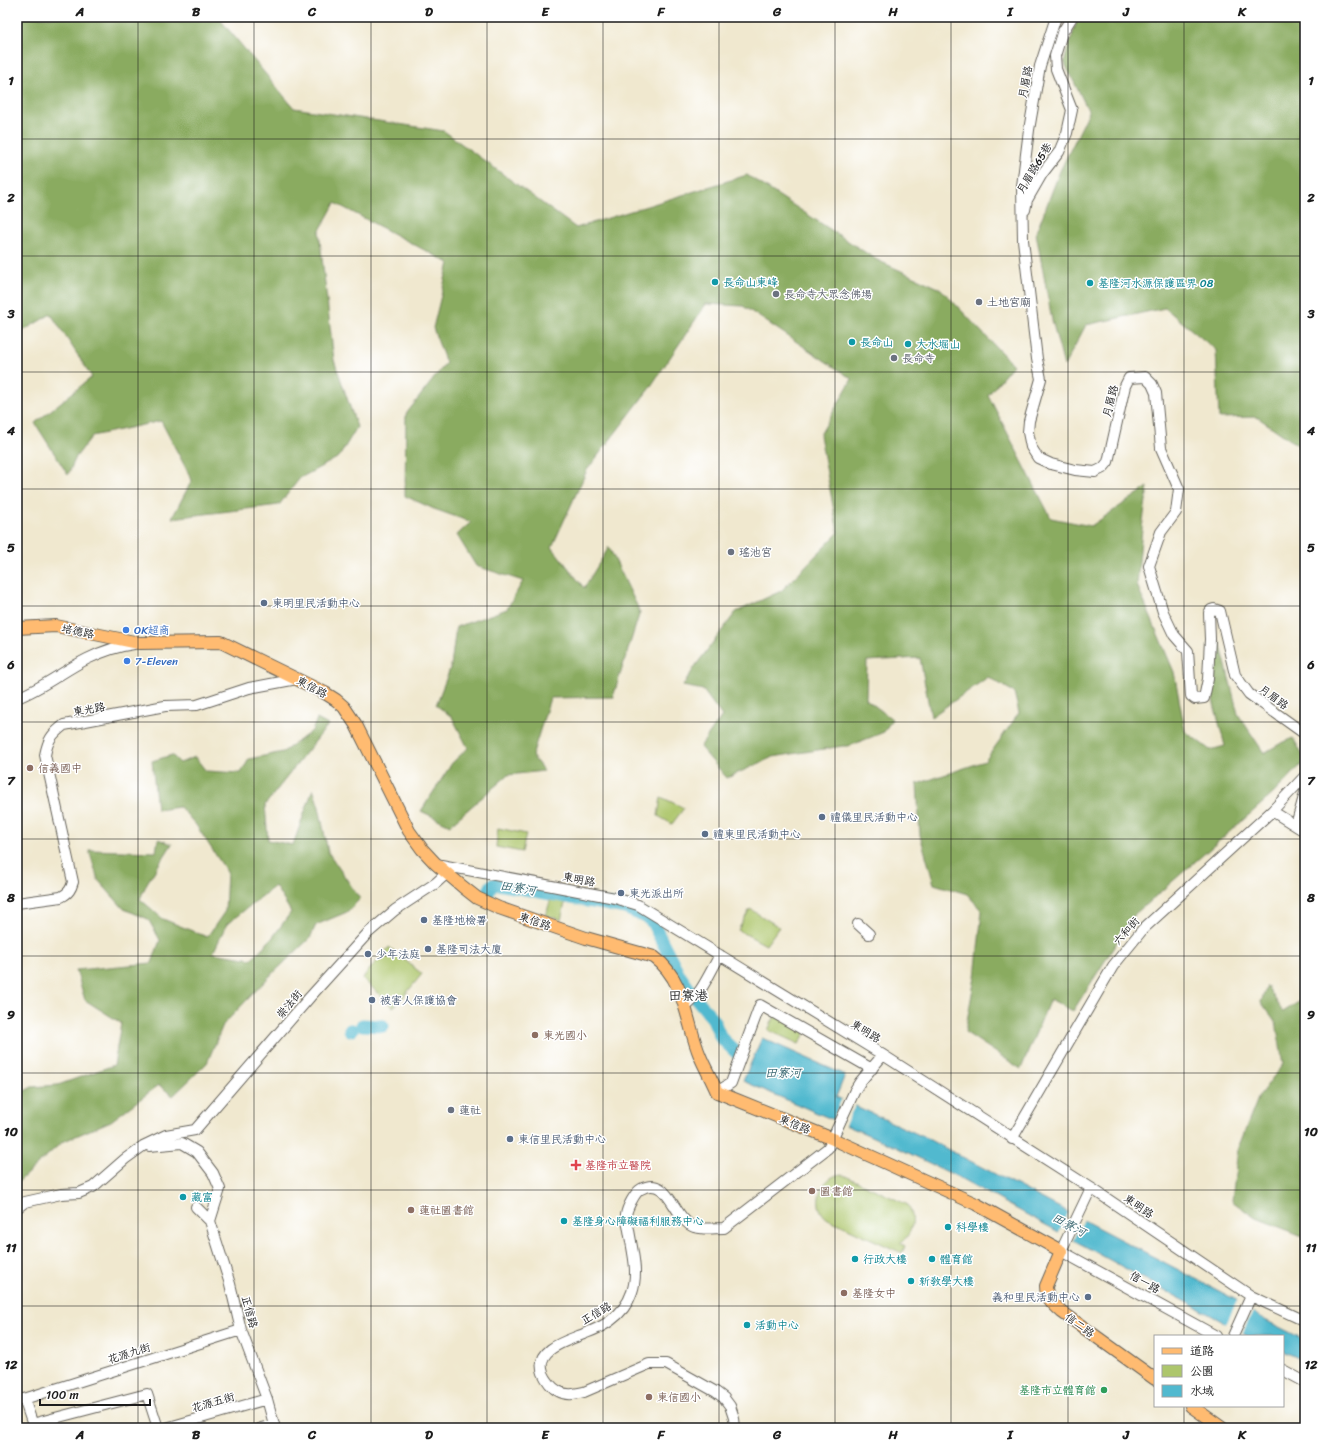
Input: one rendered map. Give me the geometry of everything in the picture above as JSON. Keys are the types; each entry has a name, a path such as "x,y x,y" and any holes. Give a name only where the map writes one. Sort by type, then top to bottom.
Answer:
{"main road":[{"name":"培德路","path":"17,628 56,626 139,644"},
{"name":"東信路","path":"139,644 221,642 336,700 344,707 356,725 409,830 422,849 436,864 449,870 477,898 499,908 586,938 654,957 667,968 688,1004 700,1056 717,1092 833,1139 976,1204 1061,1250"},
{"name":"信二路","path":"1061,1250 1046,1286 1048,1298 1062,1312 1154,1378"},
{"path":"1197,1408 1222,1428"}],"street":[{"name":"月眉路","path":"1056,17 1040,66 1029,130 1022,186 1024,248 1037,359 1041,379 1029,420 1028,432 1031,447 1038,458 1051,464 1075,470 1095,472 1103,468 1108,462 1125,386 1129,378 1145,377 1152,384 1156,393 1161,448 1179,489 1176,512 1161,532 1149,566 1163,612 1174,635 1188,651 1190,696 1195,699 1204,698 1208,679 1210,639 1209,613 1214,609 1220,611 1235,675 1250,694 1305,734"},
{"name":"月眉路65巷","path":"1022,220 1027,200 1042,174 1059,152 1067,133 1072,110 1056,69 1055,56 1062,33 1072,17"},
{"name":"東信路","path":"17,698 31,693 88,658 123,646 139,644"},
{"name":"東光路","path":"17,903 56,898 66,895 73,882 44,755 47,743 64,725 165,706 197,705 249,688 297,679"},
{"name":"六和街","path":"1012,1139 1113,966 1143,929 1272,811 1305,776"},
{"path":"1272,811 1298,827 1305,793"},
{"name":"東明路","path":"449,870 616,898 638,905 883,1056 1091,1188 1251,1296 1305,1321"},
{"name":"崇法街","path":"17,1208 25,1202 61,1194 79,1193 93,1187 125,1159 143,1146 166,1135 195,1130 310,997 368,933 395,910 436,884 449,870"},
{"path":"858,924 870,934"},
{"path":"688,1004 699,992 720,955"},
{"path":"717,1092 731,1083 760,1005 872,1069"},
{"path":"833,1139 850,1099 860,1082 883,1056"},
{"name":"正信路","path":"734,1428 734,1418 730,1406 724,1398 666,1364 649,1364 584,1392 564,1394 557,1391 550,1385 543,1375 541,1367 542,1360 550,1350 562,1342 587,1333 611,1320 622,1312 628,1302 632,1293 635,1279 635,1267 626,1214 634,1196 639,1190 650,1186 658,1188 670,1199 680,1217 694,1227 704,1229 724,1228 828,1148 833,1139"},
{"path":"143,1146 182,1143 197,1152 213,1173 220,1189 210,1221"},
{"path":"1061,1250 1091,1188"},
{"name":"正信路","path":"196,1207 210,1221 230,1284 241,1330 275,1426"},
{"name":"信一路","path":"1061,1250 1214,1335"},
{"path":"1232,1335 1251,1296"},
{"name":"花源九街","path":"20,1399 241,1330"},
{"path":"1284,1371 1305,1382"},
{"path":"20,1399 33,1426 147,1394 158,1428"},
{"name":"花源五街","path":"166,1428 266,1399"},
{"path":"262,1428 275,1426"}],"green space":[{"path":"17,17 218,17 294,108 444,131 576,228 747,175 877,260 941,289 1013,365 988,395 1051,518 1091,526 1148,487 1142,528 1137,585 1174,672 1185,731 1210,750 1225,746 1213,700 1216,643 1220,642 1238,714 1264,753 1293,738 1305,761 1273,794 1135,914 1073,1011 1050,999 1021,1069 965,1032 975,977 982,911 967,894 934,884 920,835 917,784 985,761 1019,713 1014,692 988,677 931,717 920,658 867,661 866,699 892,719 884,732 849,746 773,757 727,778 700,747 722,716 703,690 683,686 696,665 736,612 781,591 838,533 820,435 852,379 743,306 706,304 649,389 587,470 552,547 584,588 609,547 640,612 613,697 550,698 532,756 544,771 508,775 450,825 421,811 452,763 468,748 452,717 436,705 451,666 456,627 507,609 523,581 476,566 457,535 471,522 434,509 405,496 406,414 446,363 433,328 449,263 335,203 319,232 334,360 357,427 339,457 300,478 279,505 172,518 192,480 161,421 92,436 76,457 68,475 35,423 92,377 51,314 21,332 17,338"},
{"path":"1078,17 1305,17 1305,450 1257,417 1219,418 1216,350 1165,308 1086,325 1064,366 1052,320 1036,233 1060,171 1089,112 1064,62"},
{"path":"317,719 328,725 265,805 268,840 293,845 313,789 319,807 328,852 360,899 347,912 316,925 310,938 268,978 223,1025 207,1063 173,1096 159,1085 111,1121 62,1142 17,1183 17,1095 32,1087 58,1085 114,1065 121,1023 85,1000 76,970 152,963 160,940 148,919 124,909 98,880 89,850 156,852 158,839 172,844 147,883 140,899 163,919 207,937 225,911 227,872 196,825 180,807 157,810 152,761 172,755 180,763 195,757 206,771 241,773 249,759 283,752 312,731","holes":["275,886 291,912 273,937 252,959 213,953 227,924"]},
{"path":"661,797 684,808 672,824 658,816"},
{"path":"498,828 526,834 522,852 496,847"},
{"path":"551,898 565,903 561,920 546,915"},
{"path":"750,909 779,927 766,945 738,930"},
{"path":"389,947 422,974 399,1002 393,1007 363,979"},
{"path":"1267,986 1283,1012 1305,998 1305,1237 1254,1217 1232,1201 1238,1148 1259,1096 1283,1064 1276,1022 1261,1002"},
{"path":"776,1014 806,1032 799,1044 768,1030"},
{"path":"841,1174 908,1205 912,1215 912,1226 908,1235 900,1243 905,1246 902,1253 828,1219 823,1214 819,1207 819,1200 823,1186 834,1176"}],"water":[{"name":"田寮河","path":"762,1038 845,1075 836,1097 926,1138 1242,1303 1265,1320 1305,1340 1305,1361 1284,1351 1284,1335 1247,1335 958,1177 894,1146 743,1081"}],"pier":[{"path":"842,1098 856,1104 844,1127 832,1121"},
{"path":"1069,1211 1084,1219 1073,1242 1058,1234"},
{"path":"1238,1299 1254,1310 1242,1334 1225,1325"}],"waterway":[{"name":"田寮河","path":"487,895 492,885 498,884 625,908 646,917 652,922 680,976 713,1019 721,1038 740,1056"},
{"name":"田寮河","path":"362,1025 383,1026"}],"place":[{"name":"長命山東峰","path":"715,282"},
{"name":"基隆河水源保護區界 08","path":"1090,283"},
{"name":"長命寺大眾念佛場","path":"776,294"},
{"name":"土地宮廟","path":"979,302"},
{"name":"長命山","path":"852,342"},
{"name":"大水堀山","path":"908,344"},
{"name":"長命寺","path":"894,358"},
{"name":"瑤池宮","path":"731,552"},
{"name":"東明里民活動中心","path":"264,603"},
{"name":"OK超商","path":"126,630"},
{"name":"7-Eleven","path":"127,661"},
{"name":"信義國中","path":"30,768"},
{"name":"禮儀里民活動中心","path":"822,817"},
{"name":"禮東里民活動中心","path":"705,834"},
{"name":"東光派出所","path":"621,893"},
{"name":"基隆地檢署","path":"424,920"},
{"name":"基隆司法大廈","path":"428,949"},
{"name":"少年法庭","path":"368,954"},
{"name":"被害人保護協會","path":"372,1000"},
{"name":"東光國小","path":"535,1035"},
{"name":"蓮社","path":"451,1110"},
{"name":"東信里民活動中心","path":"510,1139"},
{"name":"基隆市立醫院","path":"576,1165"},
{"name":"圖書館","path":"812,1191"},
{"name":"藏富","path":"183,1197"},
{"name":"蓮社圖書館","path":"411,1210"},
{"name":"基隆身心障礙福利服務中心","path":"564,1221"},
{"name":"科學樓","path":"948,1227"},
{"name":"行政大樓","path":"855,1259"},
{"name":"體育館","path":"932,1259"},
{"name":"新教學大樓","path":"911,1281"},
{"name":"基隆女中","path":"844,1293"},
{"name":"義和里民活動中心","path":"1088,1297"},
{"name":"活動中心","path":"747,1325"},
{"name":"基隆市立體育館","path":"1104,1390"},
{"name":"東信國小","path":"649,1397"}],"district":[{"name":"田寮港","path":"688,995"}]}
